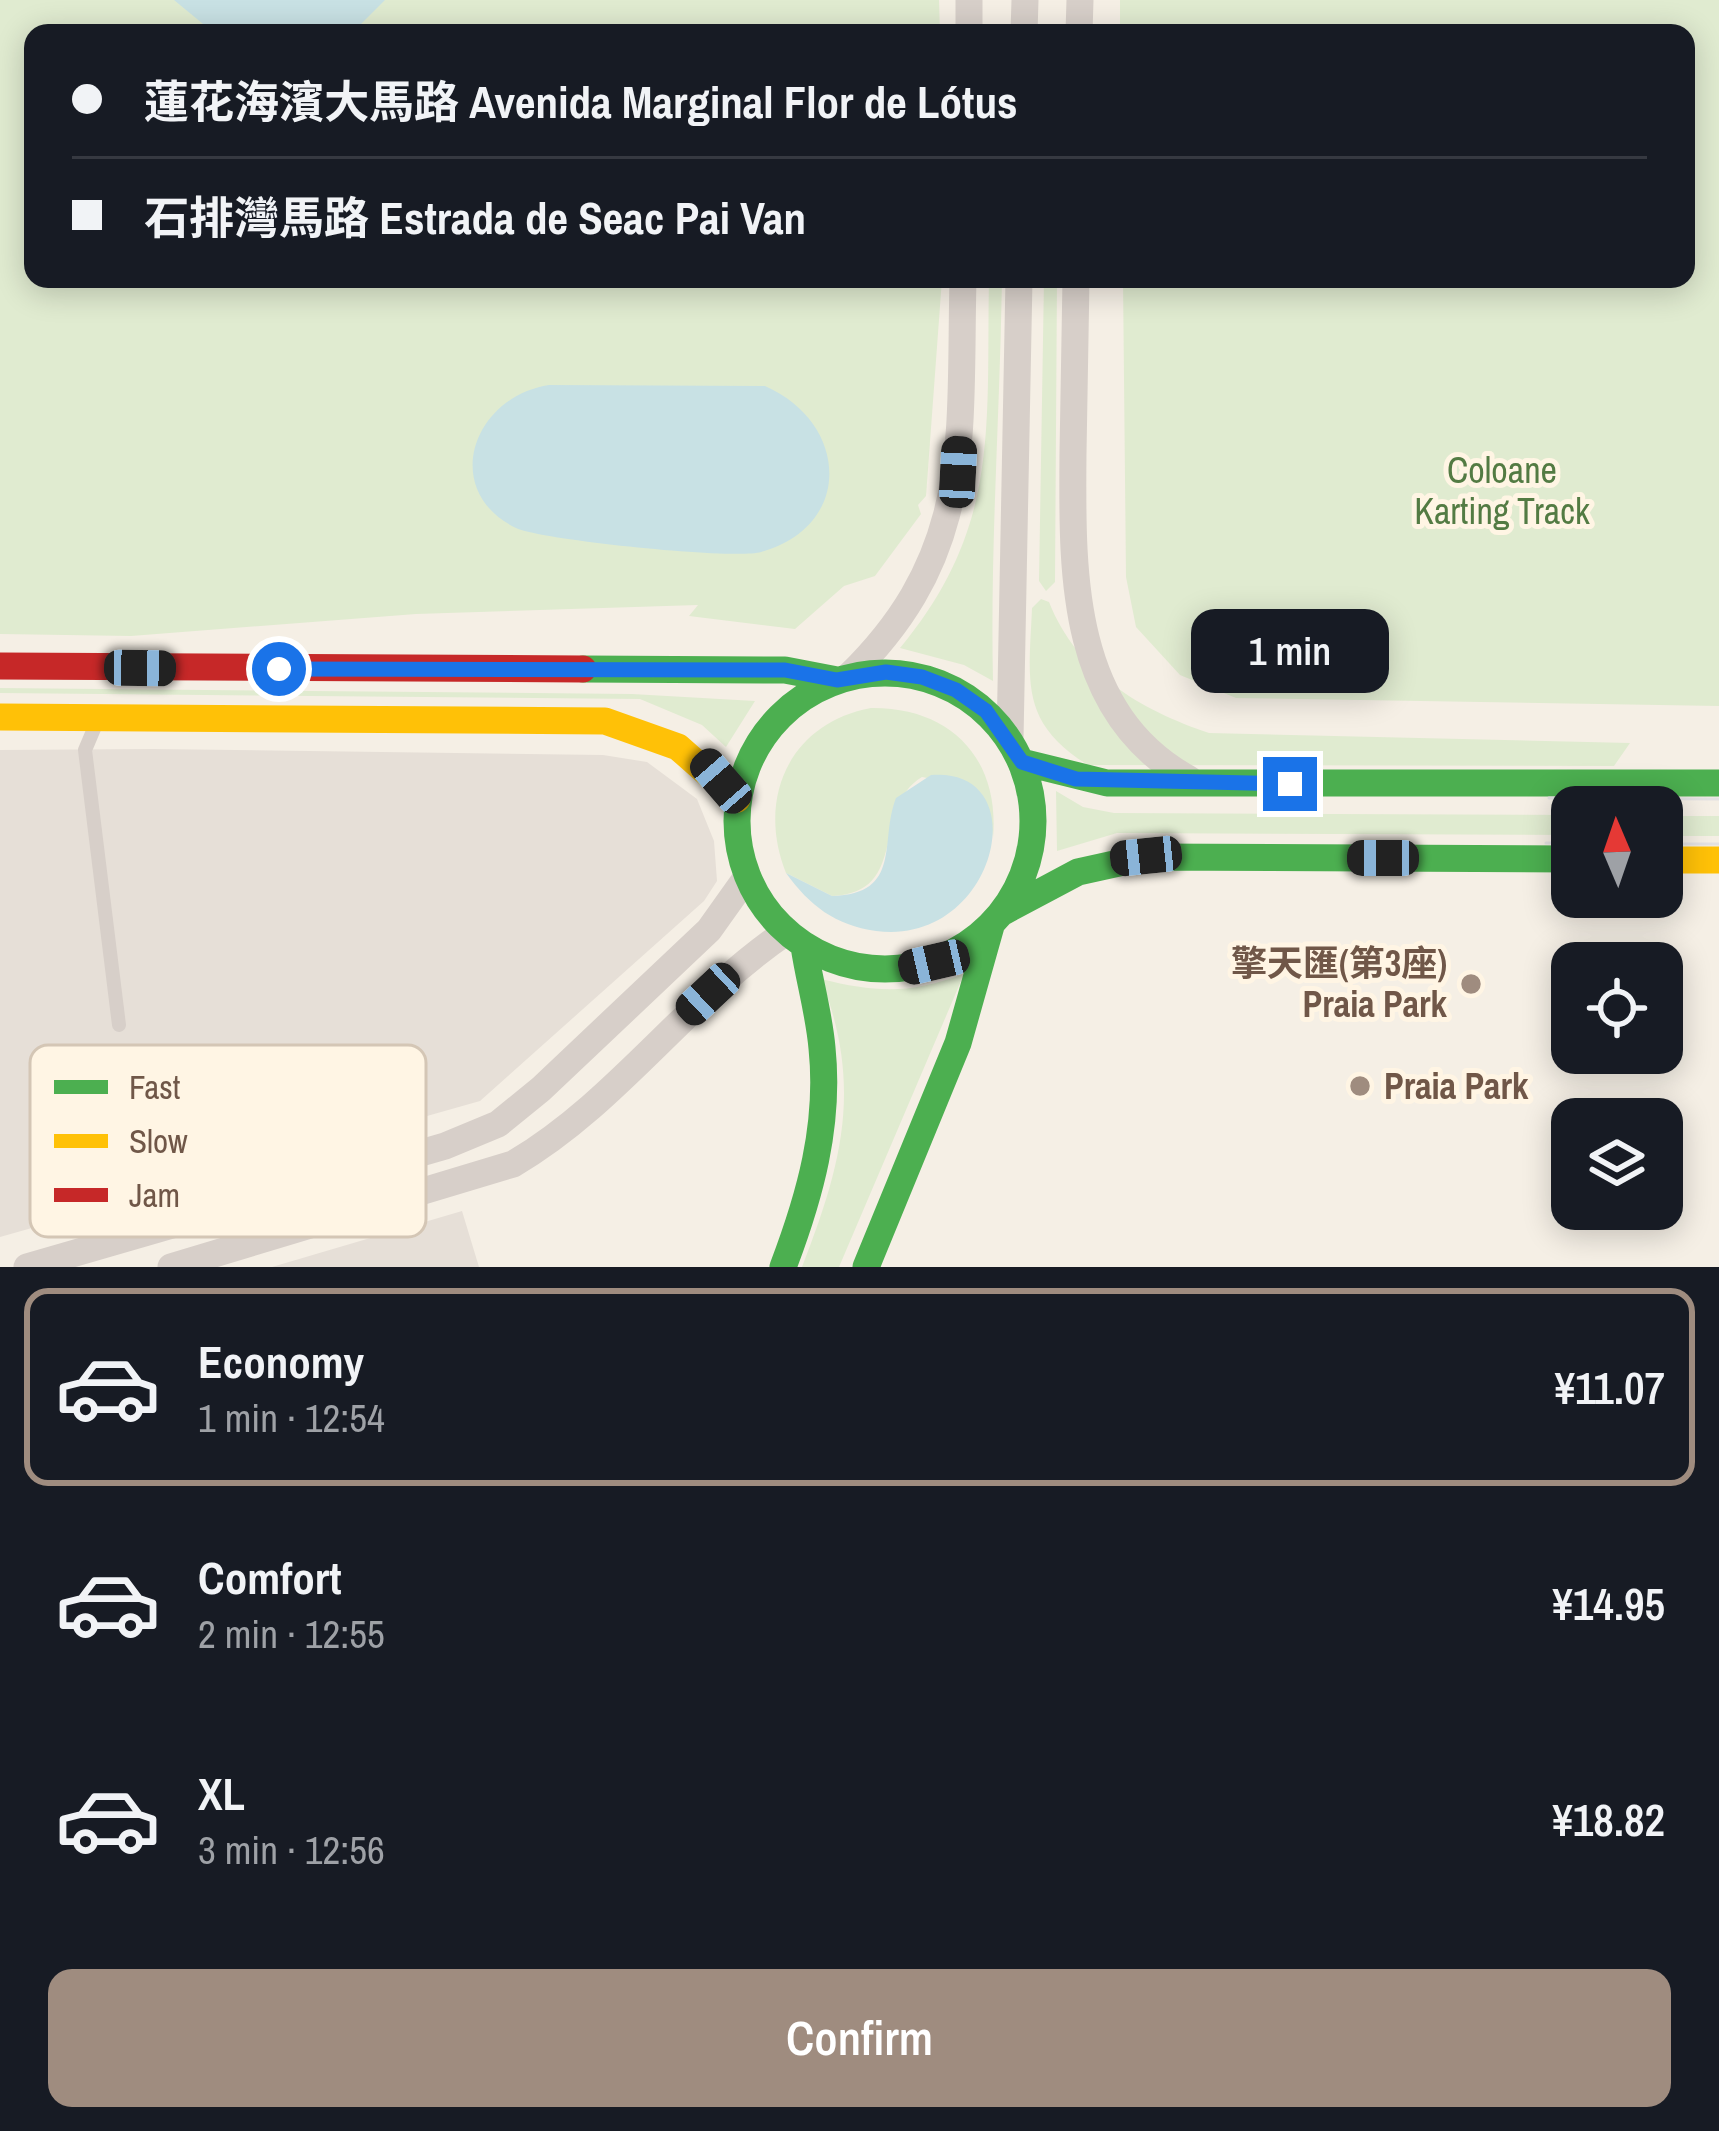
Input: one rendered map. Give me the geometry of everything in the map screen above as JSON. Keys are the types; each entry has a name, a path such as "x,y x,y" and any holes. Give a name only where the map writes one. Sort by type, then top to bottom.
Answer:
{"main road":[{"path":"0,666 785,670 843,678 886,672 939,684 986,711 1016,750 1033,800 1034,839 1023,877 997,919 958,1043 866,1267"},
{"path":"783,1267 819,1169 823,1052 795,939 746,878 736,839 737,799 748,760 770,726 800,699 843,678"},
{"path":"0,717 605,721 665,736 705,762 737,799"},
{"path":"1016,750 1076,779 1198,784 1719,784"},
{"path":"795,939 867,968 901,969 934,962 1078,872 1146,856 1551,859"},
{"path":"1683,860 1719,860"}],"street":[{"path":"843,678 877,649 907,602 955,499 963,288"},
{"path":"1016,750 1019,288"},
{"path":"1076,288 1072,570 1082,635 1105,693 1140,744 1198,784"},
{"path":"426,1152 498,1124 709,930 746,878"},
{"path":"426,1194 513,1164 557,1134 708,994 795,939"},
{"path":"27,1267 131,1237"},
{"path":"171,1267 244,1257 302,1237"}],"lane":[{"path":"46,717 85,750"},
{"path":"108,718 88,732 85,750 119,1025"}],"shaded area":[{"path":"0,750 603,755 647,762 697,799 714,841 717,881 704,901 480,1101 426,1116 426,1045 30,1045 30,1228 0,1237"},
{"path":"462,1211 479,1267 272,1267 374,1237 426,1237 426,1222"}],"green space":[{"path":"0,0 939,0 940,24 24,24 24,288 941,288 926,496 918,505 921,514 875,576 844,586 795,629 689,616 698,605 416,614 131,636 0,634"},
{"name":"Coloane Karting Track","path":"1120,0 1719,0 1719,706 1236,698 1180,675 1136,627 1126,577 1123,288 1695,288 1695,24 1120,24"},
{"path":"989,288 1002,288 993,681 964,665 900,648 933,603 972,517 981,473"},
{"path":"1044,288 1057,288 1055,582 1046,591 1039,581"},
{"path":"1041,599 1049,602 1076,649 1114,685 1159,713 1209,733 1630,743 1614,766 1088,765 1050,733 1033,698 1032,608"},
{"path":"0,688 632,694 755,701 726,747 702,725 640,699 0,693"},
{"path":"871,708 924,717 964,743 988,784 993,838 987,809 973,792 922,777 906,791 897,808 872,880 856,891 832,896 786,873 775,818 778,792 787,768 819,730"},
{"path":"1056,791 1083,807 1114,813 1551,815 1551,835 1117,833 1057,851"},
{"path":"1683,816 1719,816 1719,836 1683,836"},
{"path":"964,974 839,1267 802,1267 828,1194 842,1125 841,1055 821,979 893,989"}],"water":[{"path":"174,0 385,0 361,24 203,24"},
{"path":"549,385 765,386 793,403 813,424 825,448 829,473 825,498 813,520 791,539 744,554 598,543 516,528 492,512 478,492 475,447 501,407 522,393"},
{"path":"931,775 964,780 985,798 993,825 989,856 975,886 951,912 917,929 861,928 825,912 786,873 832,896 870,886 884,862 896,798"}],"tram line":[{"path":"1549,798 1719,799"},
{"path":"1546,843 1551,843"},
{"path":"1683,844 1719,844"}],"traffic: fast":[{"path":"583,669 785,670 837,680"},
{"path":"885,673 942,684 990,716 1022,764 1033,821 1022,878 990,926 942,958 885,969 828,958 780,926 748,878 737,821 748,764 780,716 828,684 885,673"},
{"path":"1022,762 1107,783 1719,783"},
{"path":"1003,912 1078,872 1146,857 1551,859"},
{"path":"866,1267 958,1043 991,926"},
{"path":"783,1267 809,1187 823,1105 821,1035 804,946"}],"traffic: slow":[{"path":"0,717 605,721 678,747 737,799"},
{"path":"1683,860 1719,860"}],"traffic: jam":[{"path":"0,666 583,669"}],"place":[{"name":"擎天匯(第3座) Praia Park","path":"1471,984"},
{"name":"Praia Park","path":"1360,1086"}],"route":[{"path":"279,669 785,670 837,680 886,672 922,677 956,690 986,711 1022,762 1076,779 1290,784"}]}
